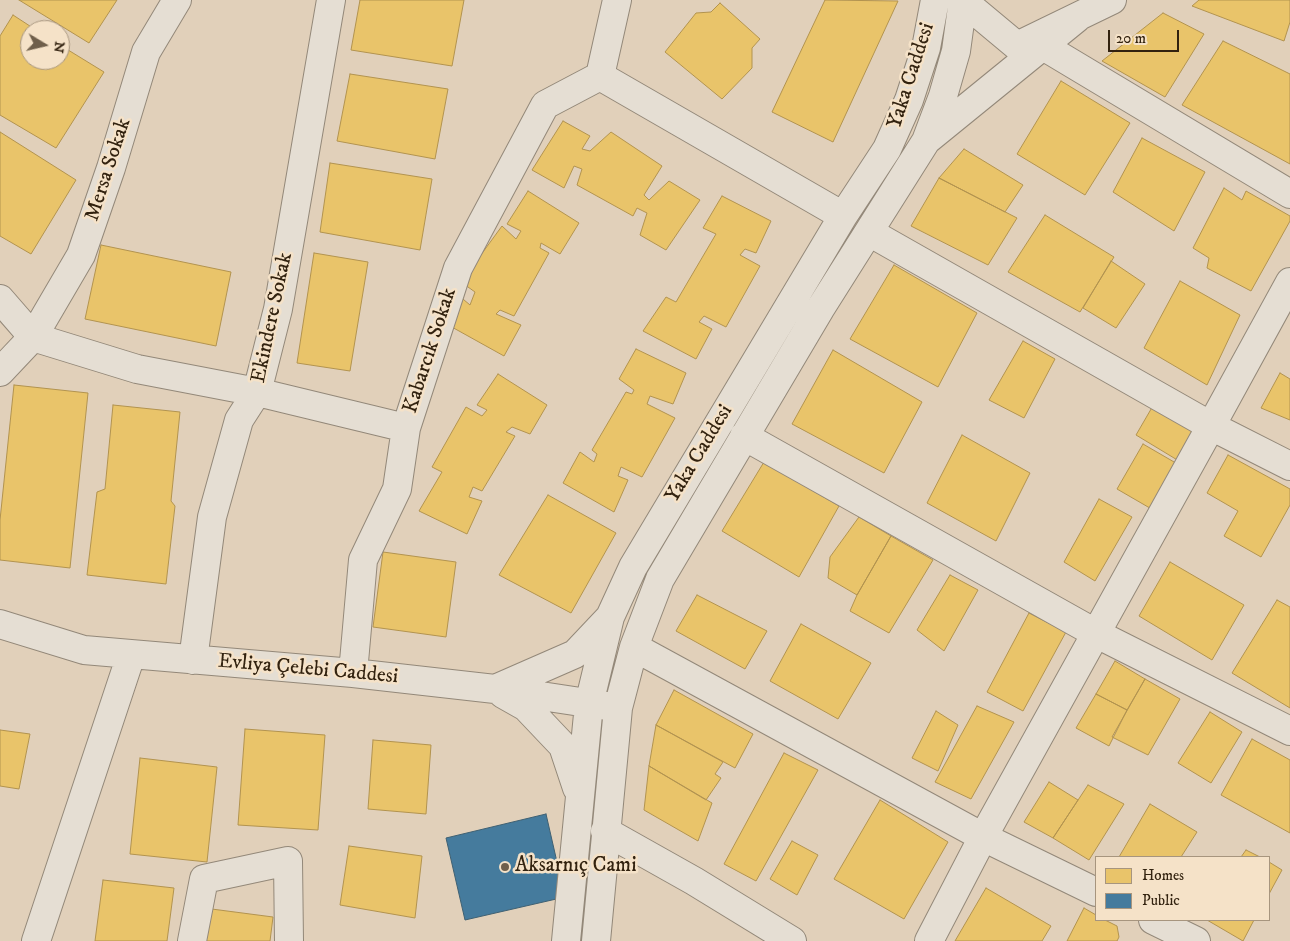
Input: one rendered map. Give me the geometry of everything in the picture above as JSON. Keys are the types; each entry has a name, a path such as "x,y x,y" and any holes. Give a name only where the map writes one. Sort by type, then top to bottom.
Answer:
{"street":[{"name":"Mersa Sokak","path":"0,372 33,338 81,255 111,168 146,52 177,0"},
{"name":"Ekindere Sokak","path":"193,660 212,517 239,420 257,392 278,309 331,0"},
{"path":"617,0 600,76 843,216"},
{"name":"Yaka Caddesi","path":"566,941 589,704 610,617 633,567 843,216 887,150 909,100 926,48 935,0"},
{"path":"963,1 1017,46 1112,0"},
{"name":"Yaka Caddesi","path":"596,941 618,708 634,647 660,578 744,436 926,141 956,51 963,1"},
{"path":"926,141 1077,18"},
{"path":"1043,46 1290,194"},
{"name":"Kabarcık Sokak","path":"353,673 363,560 397,489 406,428 458,268 545,106 600,76"},
{"path":"869,232 1211,426 1290,466"},
{"path":"929,941 983,837 1290,282"},
{"path":"0,299 33,338 137,369 257,392 406,428"},
{"path":"744,436 1097,634 1290,731"},
{"path":"495,689 527,677 575,654 610,617"},
{"name":"Evliya Çelebi Caddesi","path":"0,624 84,650 353,673 495,689 618,708"},
{"path":"634,647 983,837 1095,892"},
{"path":"36,941 131,655"},
{"path":"495,689 526,707 563,746 580,800"},
{"path":"605,831 694,881 792,941"},
{"path":"192,941 204,879 288,862 288,941"},
{"path":"1155,921 1196,941"}],"building: Homes":[{"path":"19,0 117,0 89,43 70,31 70,20 52,20"},
{"path":"360,0 464,0 452,66 351,50"},
{"path":"825,0 898,1 833,142 772,112"},
{"path":"1199,0 1290,0 1290,22 1284,41 1192,6"},
{"path":"720,3 760,39 752,48 752,68 722,99 665,52 696,13 711,12"},
{"path":"1163,13 1204,34 1165,97 1102,61"},
{"path":"13,15 21,20 20,70 70,70 70,51 104,72 56,148 0,115 0,36"},
{"path":"1223,41 1290,74 1290,164 1182,105"},
{"path":"350,74 448,89 435,159 337,141"},
{"path":"1061,81 1130,123 1085,195 1017,154"},
{"path":"563,121 590,136 582,149 590,151 611,132 662,166 644,195 649,200 669,181 700,200 666,250 640,235 647,213 637,208 633,216 577,185 582,169 574,166 564,188 532,170"},
{"path":"0,132 76,180 31,254 0,236"},
{"path":"1142,138 1205,172 1174,231 1113,192"},
{"path":"964,149 1023,185 1005,212 939,178"},
{"path":"330,163 432,179 420,250 320,232"},
{"path":"939,178 1017,218 988,265 911,226"},
{"path":"1224,188 1242,200 1246,191 1290,216 1290,221 1251,291 1207,268 1209,258 1193,248"},
{"path":"528,191 579,223 560,254 541,243 540,248 549,253 514,316 500,310 496,314 521,325 504,356 450,326 457,294 470,305 475,292 461,282 502,226 516,239 521,231 507,224"},
{"path":"722,196 771,221 756,253 745,249 740,255 760,266 726,327 704,316 699,322 712,329 696,359 643,331 666,297 676,302 716,234 703,228"},
{"path":"1045,215 1114,257 1080,312 1008,272"},
{"path":"101,245 231,272 216,346 85,319"},
{"path":"314,253 368,262 350,371 297,363"},
{"path":"1111,261 1145,284 1116,328 1083,308"},
{"path":"894,265 977,313 938,387 850,339"},
{"path":"1180,281 1240,315 1207,385 1144,348"},
{"path":"1023,341 1055,359 1024,418 989,400"},
{"path":"636,349 686,373 673,404 650,396 647,404 675,418 642,477 621,467 618,476 628,480 614,512 563,483 580,452 594,462 597,454 592,450 626,392 632,394 634,390 619,379"},
{"path":"833,350 922,402 884,473 792,424"},
{"path":"1280,373 1290,379 1290,420 1261,408"},
{"path":"498,374 547,405 530,434 512,427 506,432 515,436 482,491 473,487 469,497 482,501 467,534 419,511 442,472 432,467 466,407 482,416 487,410 477,405"},
{"path":"14,385 88,393 70,568 0,560 0,520"},
{"path":"1154,404 1197,429 1179,461 1136,435"},
{"path":"113,405 180,412 171,501 175,506 166,584 87,575 97,492 105,489"},
{"path":"962,435 1030,473 996,541 927,503"},
{"path":"1143,444 1181,466 1155,511 1117,489"},
{"path":"1228,455 1290,489 1290,505 1261,557 1224,536 1238,511 1207,493"},
{"path":"764,462 839,506 799,577 722,531"},
{"path":"548,495 616,533 571,613 499,575"},
{"path":"1099,499 1132,517 1095,581 1064,562"},
{"path":"859,517 891,536 857,595 828,578 830,557"},
{"path":"891,536 933,560 889,633 850,611 857,595"},
{"path":"383,552 456,562 446,637 373,627"},
{"path":"1170,562 1244,605 1212,660 1139,616"},
{"path":"950,575 978,590 944,651 917,630"},
{"path":"697,595 767,631 745,669 676,631"},
{"path":"1277,600 1290,607 1290,708 1232,673"},
{"path":"1029,613 1066,632 1023,711 987,692"},
{"path":"801,624 871,663 838,719 770,681"},
{"path":"1115,661 1145,679 1127,710 1096,694"},
{"path":"1145,679 1180,699 1148,755 1112,737"},
{"path":"674,690 753,734 735,768 656,725"},
{"path":"1096,694 1127,710 1109,746 1076,728"},
{"path":"977,706 1014,722 971,799 935,782"},
{"path":"936,711 958,725 938,771 912,758"},
{"path":"1210,712 1242,732 1211,783 1178,763"},
{"path":"656,725 723,762 715,774 721,778 706,800 649,766"},
{"path":"245,729 325,735 318,830 238,825"},
{"path":"0,730 30,734 19,789 0,786"},
{"path":"1252,739 1290,760 1290,833 1221,795"},
{"path":"373,740 431,745 426,814 368,809"},
{"path":"784,753 818,770 756,881 724,864"},
{"path":"140,758 217,767 207,862 130,854"},
{"path":"649,766 712,803 698,841 644,810"},
{"path":"1049,782 1078,800 1053,838 1024,822"},
{"path":"1088,785 1124,804 1089,860 1053,838"},
{"path":"880,800 948,842 904,919 834,879"},
{"path":"1150,804 1197,832 1182,856 1120,856"},
{"path":"792,841 818,855 797,895 770,879"},
{"path":"349,846 422,856 415,918 340,905"},
{"path":"1246,850 1258,856 1242,856"},
{"path":"1270,863 1282,870 1270,892"},
{"path":"103,880 174,888 167,941 95,941"},
{"path":"986,888 1051,926 1042,941 955,941"},
{"path":"204,908 273,917 270,941 200,941"},
{"path":"1084,908 1095,914 1095,921 1107,921 1117,926 1119,937 1117,941 1067,941"},
{"path":"1209,921 1253,921 1243,941"}],"building: Public":[{"name":"Aksarnıç Cami","path":"546,814 565,897 465,920 446,838"}],"place":[{"name":"Aksarnıç Cami","path":"505,867"}]}
